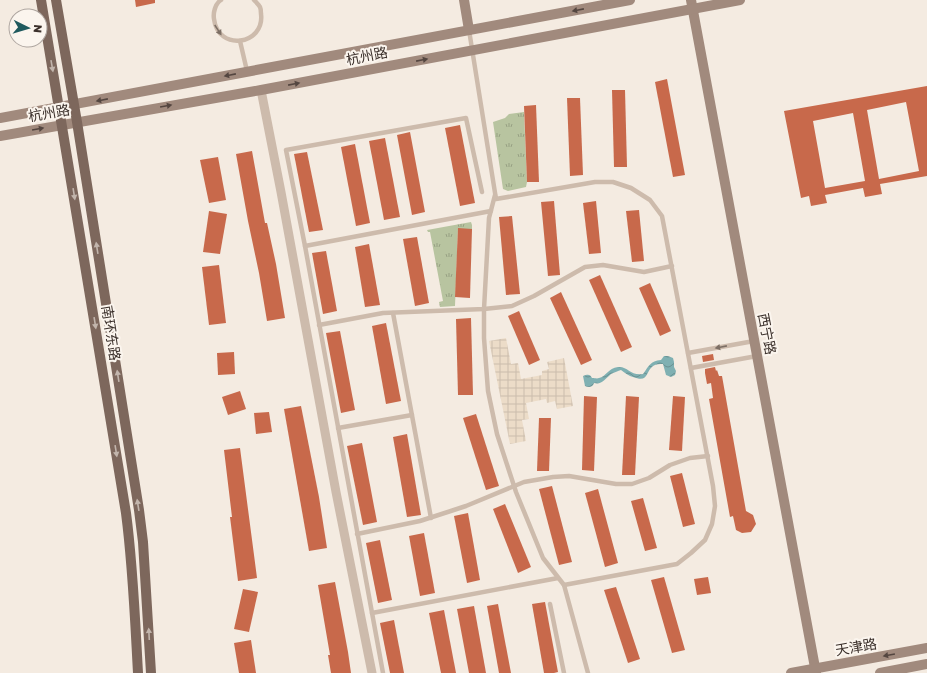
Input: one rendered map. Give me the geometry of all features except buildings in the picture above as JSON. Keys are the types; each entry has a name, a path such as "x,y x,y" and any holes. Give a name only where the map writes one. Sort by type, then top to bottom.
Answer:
{"main road":[{"name":"南环东路","path":"41,0 126,513 132,561 138,673"},
{"name":"南环东路","path":"56,0 140,517 145,566 151,673"},
{"path":"464,0 469,30"},
{"name":"杭州路","path":"0,118 630,0"},
{"name":"杭州路","path":"0,136 261,90 472,50 692,4 740,0"},
{"name":"西宁路","path":"692,4 816,671"},
{"name":"天津路","path":"791,673 816,671 927,648"},
{"path":"880,673 927,664"}],"street":[{"path":"261,90 372,673"}],"lane":[{"path":"221,0 218,2 213,14 215,27 223,37 234,42 247,40 257,32 262,20 260,7 254,0"},
{"path":"469,30 496,199 595,182 613,182 631,188 650,200 662,216 708,456 715,506 712,524 705,540 691,554 677,564 564,585"},
{"path":"240,41 247,71"},
{"path":"383,673 286,150 466,118 482,192"},
{"path":"495,193 489,218 484,310 484,338 488,391 497,434 515,487 543,558 564,585 588,673"},
{"path":"305,246 491,211"},
{"path":"319,325 383,313 484,310 512,306 534,296 585,267 603,265 644,272 672,266"},
{"path":"393,313 431,518"},
{"path":"688,353 754,341"},
{"path":"691,368 757,356"},
{"path":"338,428 412,415"},
{"path":"357,534 431,518 466,506 524,482 552,477 569,476 616,484 632,484 648,478 670,464 690,458 708,456"},
{"path":"372,613 558,578"},
{"path":"550,604 564,673"}],"green space":[{"path":"524,112 526,187 508,191 503,189 493,122 505,118 509,114"},
{"path":"471,222 472,229 458,229 455,306 440,307 439,302 443,301 430,232 427,230"}],"shaded area":[{"path":"506,338 511,364 518,363 521,379 542,375 542,371 549,369 547,362 564,358 573,406 557,409 555,401 547,403 546,399 526,403 529,419 522,420 526,441 510,444 489,341"}],"water":[{"path":"664,356 673,358 676,371 675,375 671,377 666,375 663,364 659,364 650,368 646,376 642,379 632,377 621,370 611,374 601,382 594,383 591,387 585,386 583,376 589,375 592,378 598,378 618,367 624,368 635,374 643,374 650,364 654,361 661,360"}]}
